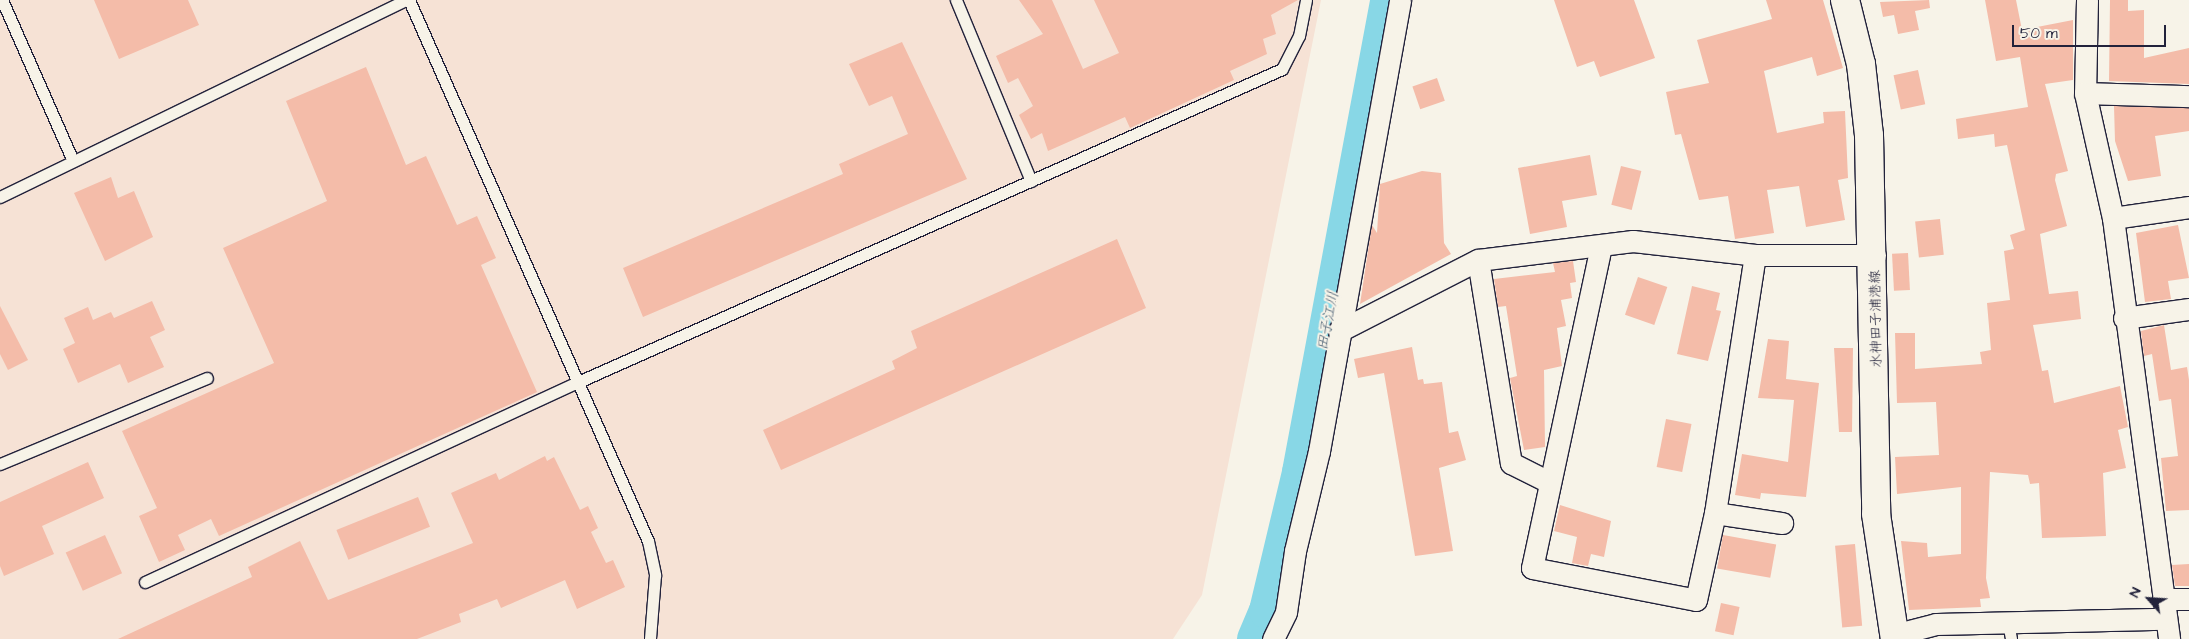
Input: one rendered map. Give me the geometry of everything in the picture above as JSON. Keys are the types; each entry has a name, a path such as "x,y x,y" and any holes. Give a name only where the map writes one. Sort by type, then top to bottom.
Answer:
{"main road":[{"name":"水神田子浦港線","path":"1845,0 1864,90 1875,255 1876,514 1893,638"}],"street":[{"path":"1273,639 1286,612 1400,0"},
{"path":"2087,0 2085,93 2113,218 2124,318 2165,619"},
{"path":"2085,93 2189,96"},
{"path":"2113,218 2189,207"},
{"path":"1339,331 1478,260 1601,246 1632,240 1755,256 1875,255"},
{"path":"1601,246 1532,568 1696,600 1714,513 1755,256"},
{"path":"1478,260 1511,463 1549,482"},
{"path":"2124,318 2189,309"},
{"path":"1714,513 1782,523"},
{"path":"1893,638 1936,624 2010,631 2165,619 2189,599"}],"lane":[{"path":"2,0 73,161"},
{"path":"0,197 407,0 648,542 655,575 650,639"},
{"path":"956,0 1031,181"},
{"path":"145,582 578,382 1282,69 1299,36 1306,0"},
{"path":"0,464 207,378"}],"shaded area":[{"path":"0,0 1321,0 1202,595 1173,639 0,639"}],"building":[{"path":"94,0 188,0 199,25 119,59"},
{"path":"1019,0 1052,0 1083,69 1119,53 1094,0 1298,0 1271,15 1276,34 1263,39 1267,54 1230,71 1234,80 1130,128 1125,117 1048,151 1042,133 1031,139 1019,115 1033,106 1018,78 1008,83 996,56 1043,34"},
{"path":"1554,0 1634,0 1655,58 1600,77 1594,61 1577,67"},
{"path":"1766,0 1823,0 1843,68 1817,76 1812,57 1764,71 1777,133 1824,123 1823,112 1845,111 1848,178 1838,180 1845,220 1806,227 1799,186 1767,190 1774,233 1735,239 1728,196 1699,200 1681,134 1675,135 1666,92 1709,83 1697,40 1772,19"},
{"path":"1929,0 1930,8 1915,11 1919,30 1898,34 1894,15 1883,17 1880,2"},
{"path":"1985,0 2016,0 2022,30 2073,20 2073,80 2045,84 2068,171 2056,174 2055,180 2067,226 2040,234 2049,294 2078,291 2081,319 2033,325 2042,371 2048,370 2054,403 2120,386 2128,427 2118,430 2126,468 2103,473 2106,536 2080,537 2042,538 2039,483 2030,484 2028,475 1990,472 1986,578 1990,598 1980,599 1981,607 1909,610 1901,541 1927,543 1928,557 1961,554 1961,487 1897,494 1895,457 1939,455 1936,402 1897,403 1895,333 1915,333 1915,369 1982,364 1980,352 1991,350 1987,303 2010,300 2004,251 2014,249 2010,235 2025,230 2007,145 1995,147 1994,134 1958,139 1956,119 2028,107 2020,57 1996,61"},
{"path":"2110,0 2128,0 2128,11 2144,10 2144,58 2189,48 2189,84 2109,81"},
{"path":"902,42 967,179 643,317 623,268 843,174 839,164 908,134 892,96 869,106 849,64"},
{"path":"366,67 406,165 426,156 457,225 477,216 496,258 481,265 537,392 219,536 211,519 178,535 185,550 159,562 139,516 157,508 122,431 274,363 223,248 327,201 286,101"},
{"path":"1918,70 1925,104 1901,109 1894,75"},
{"path":"1437,78 1445,101 1420,109 1412,86"},
{"path":"2114,106 2189,108 2189,131 2155,136 2161,176 2128,181 2115,141"},
{"path":"1590,155 1597,195 1562,201 1567,227 1530,234 1518,168"},
{"path":"1621,166 1641,171 1632,210 1611,205"},
{"path":"1422,171 1441,173 1444,243 1451,254 1360,304 1372,225 1377,233 1380,184"},
{"path":"111,177 118,198 134,191 153,237 105,261 74,193"},
{"path":"1940,219 1944,255 1919,257 1915,222"},
{"path":"2178,225 2189,278 2168,281 2171,299 2145,302 2136,233"},
{"path":"1117,239 1146,308 781,470 763,430 895,369 892,361 917,348 911,331"},
{"path":"1908,253 1910,290 1894,291 1892,254"},
{"path":"1573,261 1576,282 1570,283 1572,298 1561,300 1566,326 1557,328 1562,366 1544,370 1545,447 1524,450 1510,378 1517,376 1506,306 1498,307 1494,279 1555,272 1553,263"},
{"path":"1638,277 1667,287 1654,325 1625,315"},
{"path":"1692,286 1720,293 1716,310 1721,311 1708,361 1677,354"},
{"path":"152,301 165,330 150,337 164,367 128,383 120,364 78,383 63,349 75,343 64,318 88,307 93,320 111,312 114,318"},
{"path":"0,306 28,360 8,370 0,354"},
{"path":"2164,325 2171,370 2187,367 2189,380 2189,510 2166,511 2161,458 2178,456 2171,399 2159,401 2152,354 2144,356 2141,331"},
{"path":"1768,339 1789,341 1786,379 1819,383 1806,497 1761,493 1760,499 1735,495 1742,454 1788,462 1794,400 1758,398"},
{"path":"1412,347 1418,380 1423,379 1424,384 1442,382 1449,433 1458,431 1466,460 1439,468 1453,551 1415,556 1384,373 1358,378 1354,359"},
{"path":"1834,348 1853,348 1852,432 1839,432"},
{"path":"1666,419 1692,424 1682,472 1657,467"},
{"path":"545,456 547,461 554,457 580,510 588,506 598,528 591,532 606,563 613,560 625,587 577,609 565,580 501,608 497,599 459,614 461,622 417,639 118,639 252,577 248,567 300,541 328,600 473,543 451,493 496,473 499,480"},
{"path":"88,462 104,498 42,526 54,554 4,576 0,566 0,502"},
{"path":"418,497 430,527 348,560 336,530"},
{"path":"1560,505 1611,521 1604,557 1591,554 1588,566 1572,563 1577,537 1554,531"},
{"path":"105,535 122,573 83,591 66,552"},
{"path":"1723,535 1776,544 1770,578 1717,568"},
{"path":"1855,544 1862,626 1842,627 1835,546"},
{"path":"2189,564 2189,586 2175,586 2172,565"},
{"path":"1721,603 1740,607 1734,635 1715,631"}],"waterway":[{"name":"田子江川","path":"1255,639 1267,611 1300,472 1388,0"}]}
